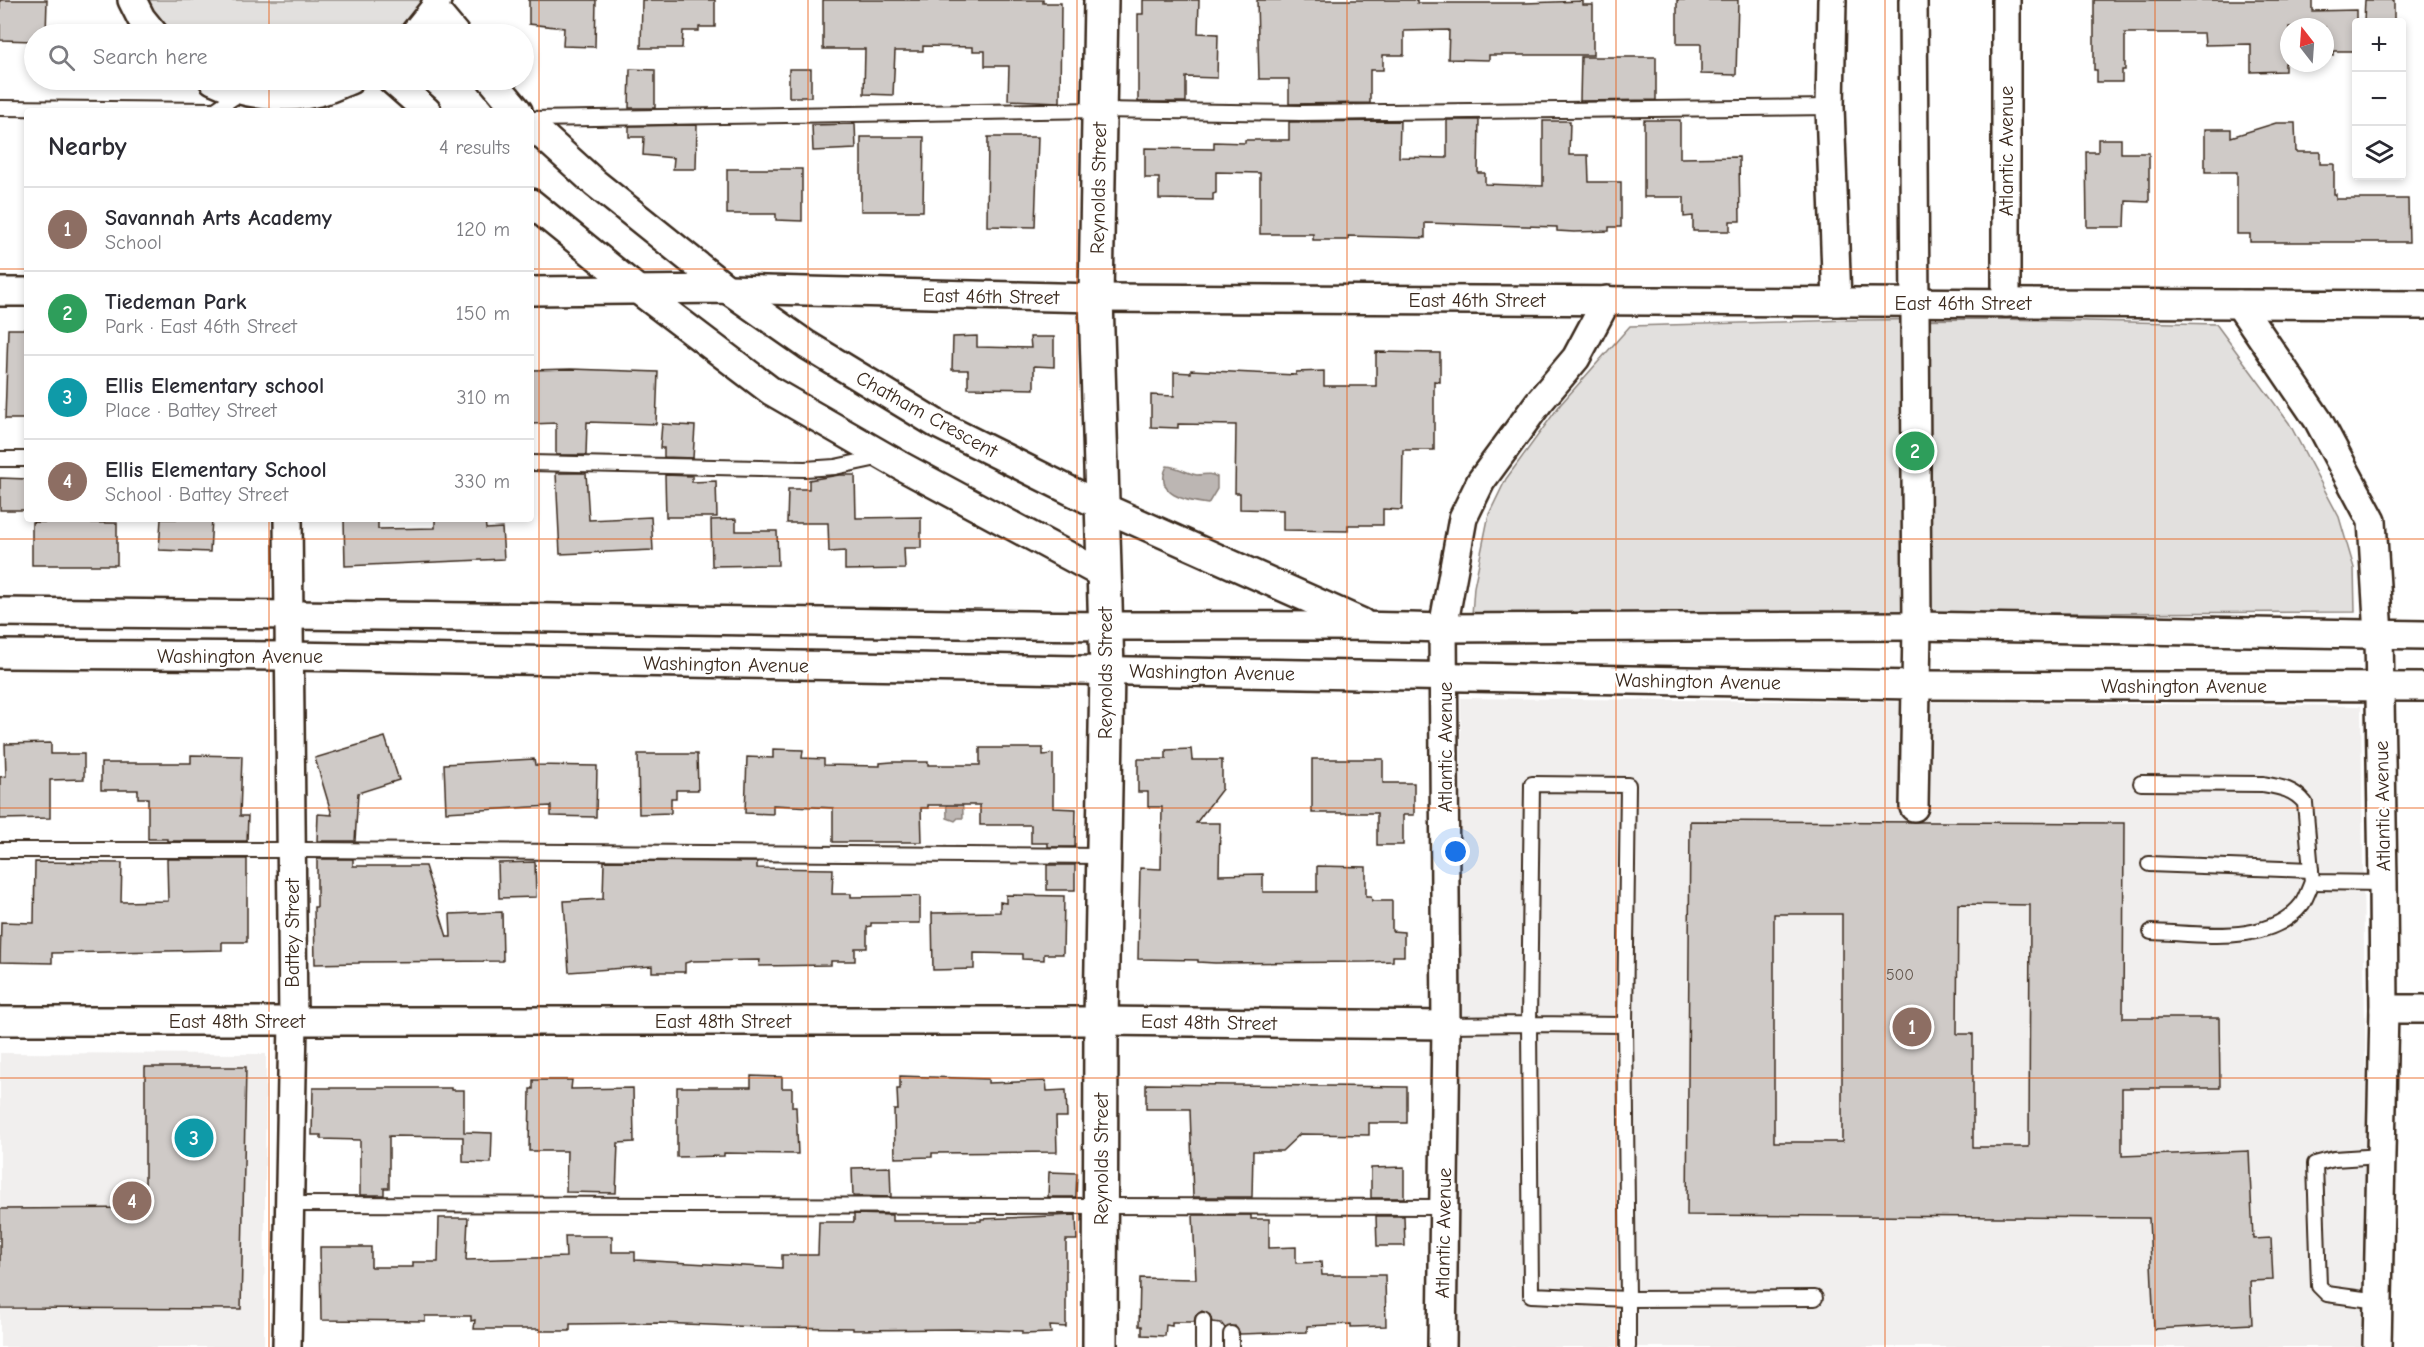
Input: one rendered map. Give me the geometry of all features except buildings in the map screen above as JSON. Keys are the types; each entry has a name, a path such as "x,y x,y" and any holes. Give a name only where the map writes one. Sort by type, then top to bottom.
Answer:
{"street":[{"path":"132,0 146,24"},
{"name":"Reynolds Street","path":"1100,1347 1101,1021 1107,670 1096,298 1101,0"},
{"path":"1832,0 1830,107 1837,302"},
{"path":"1913,0 1917,626 1914,807"},
{"name":"Atlantic Avenue","path":"2006,303 2007,0"},
{"path":"421,24 435,4 448,24"},
{"path":"237,90 259,99 315,93 323,90"},
{"path":"403,90 424,108"},
{"path":"500,90 515,108"},
{"name":"Chatham Crescent","path":"534,128 595,183 727,289 807,345 937,424 1103,507 1370,626"},
{"path":"534,205 638,290 771,391 1104,575"},
{"name":"East 46th Street","path":"534,291 727,289 1096,298 2424,305"},
{"path":"0,292 24,292"},
{"name":"Atlantic Avenue","path":"1442,1347 1446,1024 1443,628 1463,518 1481,481 1539,402 1576,358 1607,300"},
{"name":"Atlantic Avenue","path":"2239,304 2318,420 2372,521 2379,635 2384,1009 2377,1347"},
{"name":"Battey Street","path":"287,1347 293,1022 288,522"},
{"path":"0,612 289,614 1105,627 1917,626 2424,635"},
{"name":"Washington Avenue","path":"0,654 289,656 1916,685 2424,687"},
{"path":"2384,1009 2424,1010"},
{"name":"East 48th Street","path":"0,1021 1101,1021 1446,1024"}],"lane":[{"path":"223,108 259,99"},
{"path":"534,119 1099,110 1301,113 1830,107"},
{"path":"0,108 24,108"},
{"path":"534,464 805,469 835,467 885,456"},
{"path":"0,459 24,459"},
{"path":"2140,783 2263,784 2279,786 2297,794 2305,803 2311,876 2302,903 2286,917 2256,932 2247,934 2151,932"},
{"path":"1628,1347 1628,1299 1625,1025 1628,785 1532,784 1529,1024 1532,1295 1628,1299 1815,1298"},
{"path":"0,850 1104,856"},
{"path":"2149,864 2383,883"},
{"path":"1446,1024 1625,1025"},
{"path":"2378,1301 2327,1294 2319,1286 2315,1164 2334,1159 2381,1156"},
{"path":"289,1204 1444,1207"},
{"path":"1203,1320 1203,1347"}],"shaded area":[{"path":"132,0 437,0 421,24 148,24"},
{"path":"2002,319 2216,324 2289,423 2339,517 2354,568 2355,612 1472,615 1474,587 1489,514 1506,479 1560,405 1630,326 1849,320"},
{"path":"1167,466 1197,475 1209,474 1217,477 1217,489 1208,504 1190,501 1168,490 1164,484"},
{"path":"1461,698 2361,706 2369,1347 1458,1347"},
{"path":"962,778 963,818 955,821 947,818 946,779"},
{"path":"0,1053 266,1054 264,1347 0,1347"}],"place":[{"name":"Tiedeman Park","path":"1915,451"},
{"name":"Savannah Arts Academy","path":"1912,1027"},
{"name":"Ellis Elementary school","path":"194,1138"},
{"name":"Ellis Elementary School","path":"132,1201"}]}
